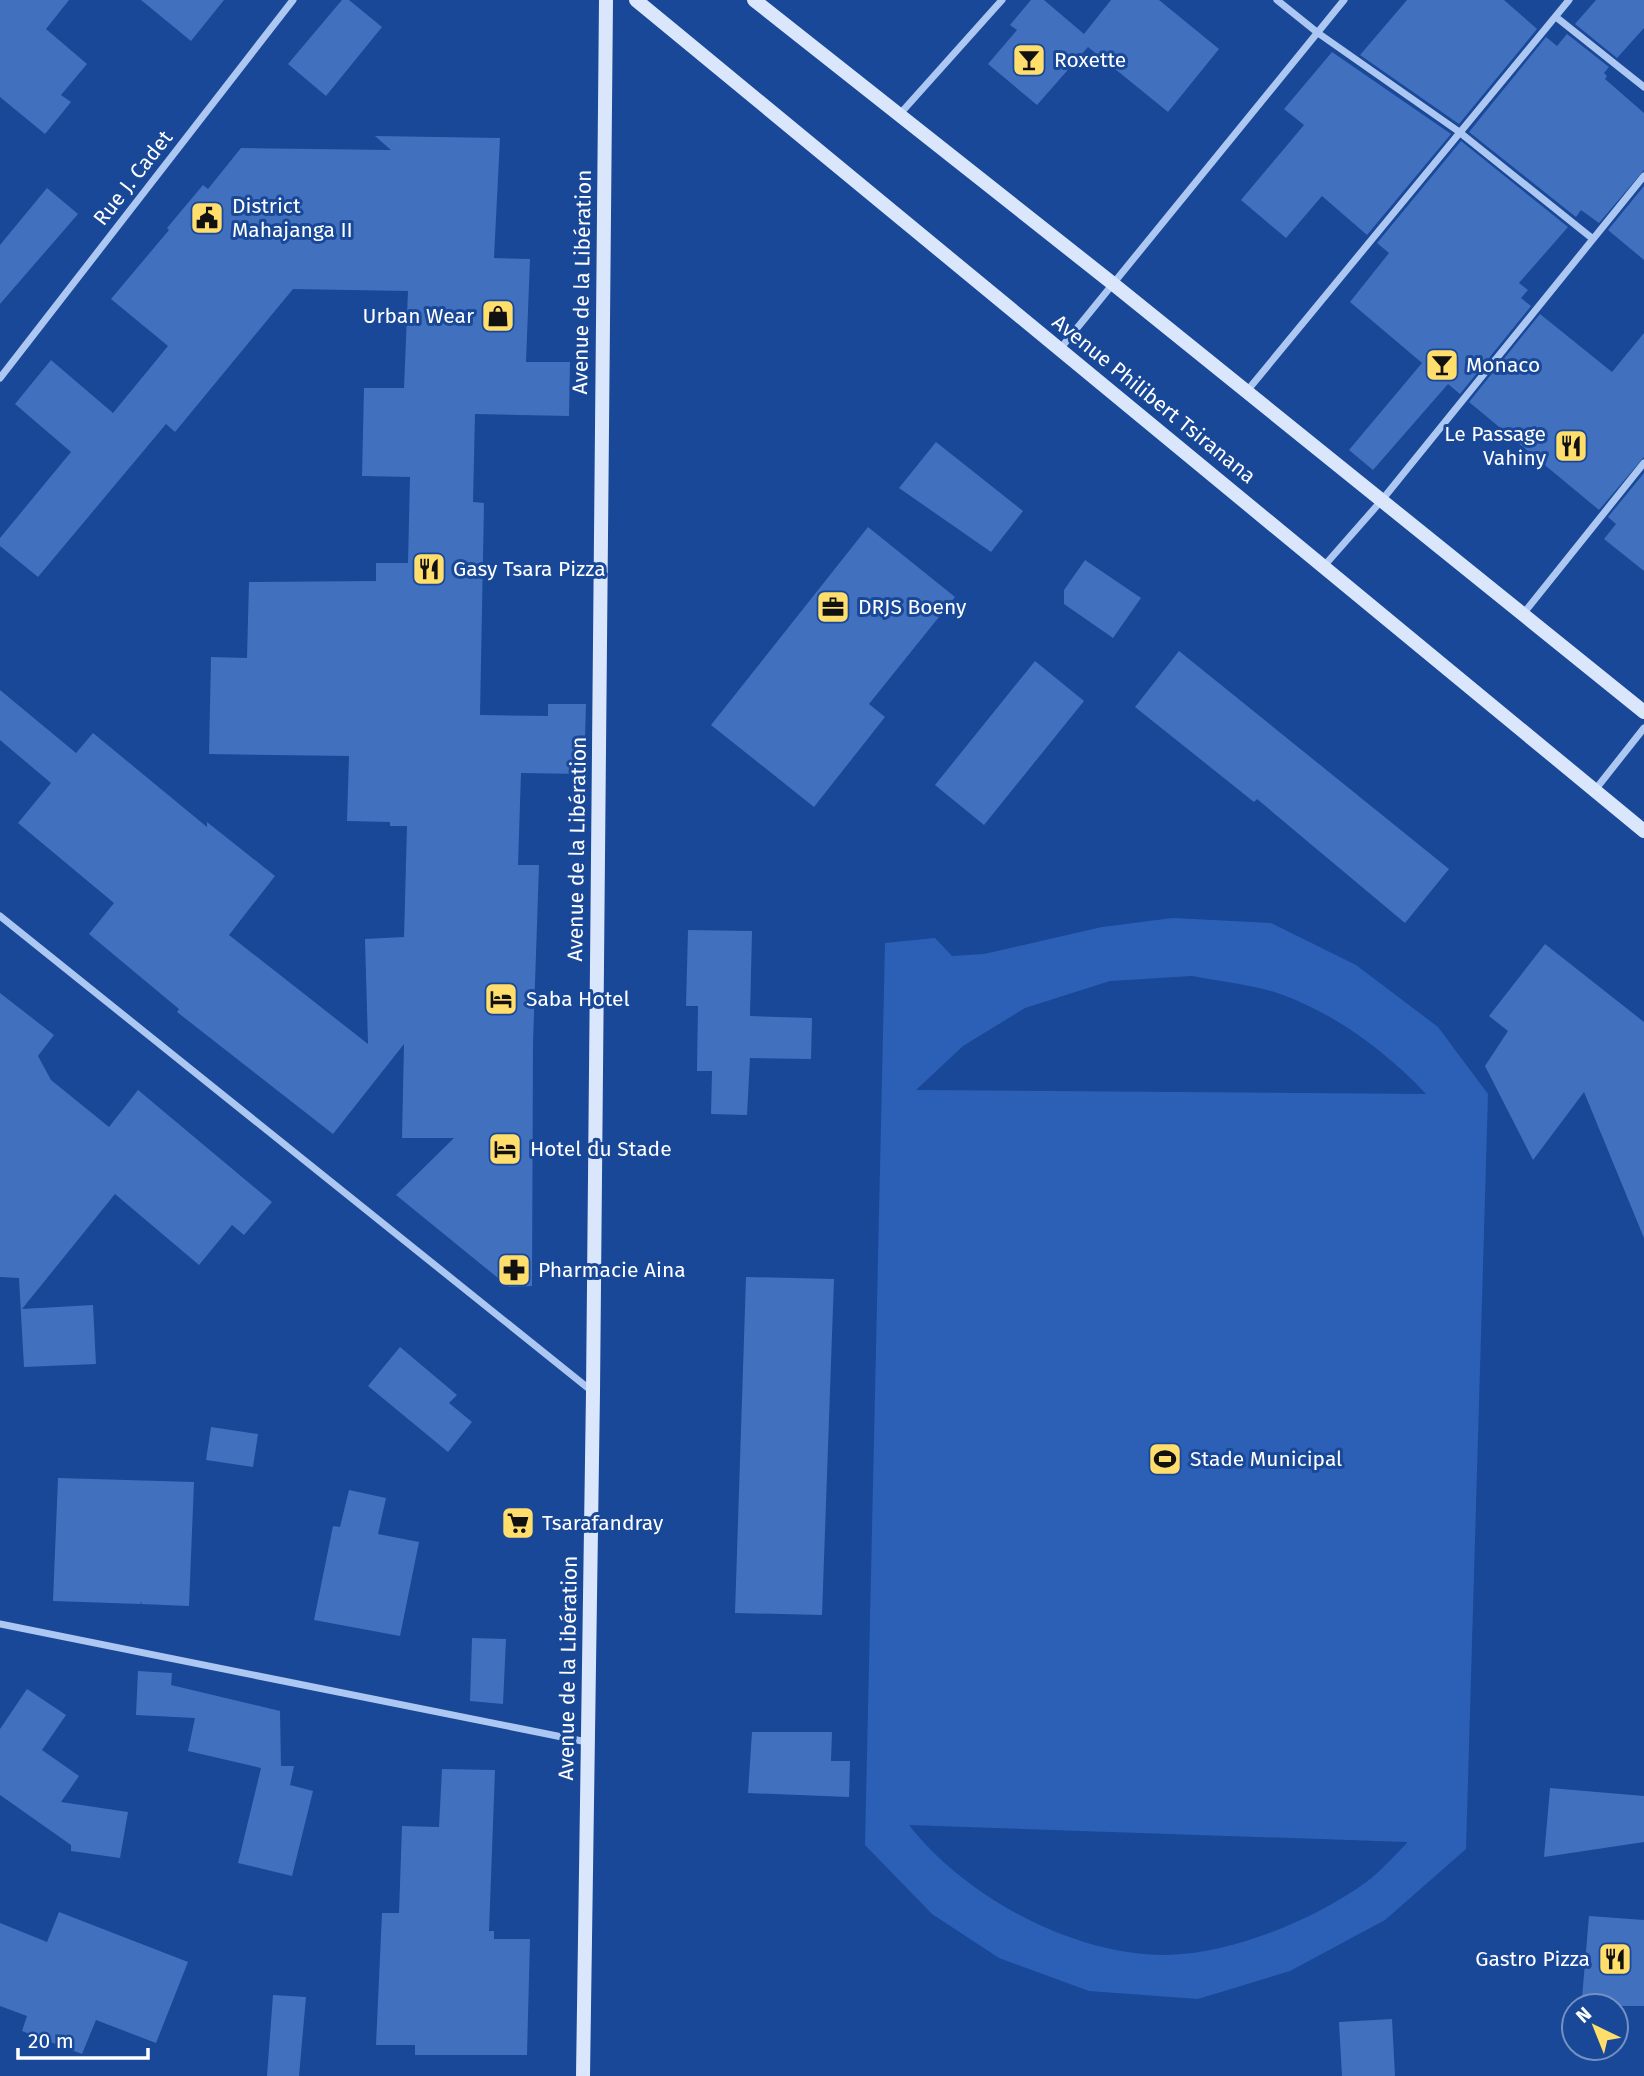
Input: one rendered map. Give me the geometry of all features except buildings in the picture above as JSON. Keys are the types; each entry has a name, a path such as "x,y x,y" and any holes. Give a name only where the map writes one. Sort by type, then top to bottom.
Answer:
{"main road":[{"name":"Avenue de la Libération","path":"583,2076 593,1392 606,0"},
{"name":"Avenue Philibert Tsiranana","path":"636,0 1644,831"},
{"path":"754,0 1112,283 1644,712"}],"street":[{"name":"Rue J. Cadet","path":"0,378 293,0"},
{"path":"899,115 1002,0"},
{"path":"1277,0 1318,33 1458,131 1593,239"},
{"path":"1060,349 1344,0"},
{"path":"1247,391 1458,131 1569,0"},
{"path":"1556,17 1644,87"},
{"path":"1324,566 1382,500 1644,176"},
{"path":"1523,614 1644,463"},
{"path":"1595,790 1644,728"},
{"path":"0,916 593,1392"},
{"path":"0,1624 588,1742"}],"shaded area":[{"name":"Stade Municipal","path":"1173,918 1271,923 1356,965 1438,1027 1488,1094 1466,1849 1385,1920 1290,1971 1198,1999 1089,1991 999,1958 932,1914 865,1845 885,943 935,938 952,956 984,954 1102,927","holes":["1192,976 1271,991 1314,1008 1374,1047 1426,1094 916,1090 963,1046 1025,1008 1110,981","909,1825 1407,1842 1407,1843 1365,1883 1297,1922 1245,1942 1218,1949 1167,1955 1132,1953 1095,1945 1024,1917 960,1876 932,1851"]}],"place":[{"name":"Roxette","path":"1029,60"},
{"name":"District Mahajanga II","path":"207,218"},
{"name":"Urban Wear","path":"498,316"},
{"name":"Monaco","path":"1442,365"},
{"name":"Le Passage Vahiny","path":"1571,446"},
{"name":"Gasy Tsara Pizza","path":"429,569"},
{"name":"DRJS Boeny","path":"833,607"},
{"name":"Saba Hotel","path":"501,999"},
{"name":"Hotel du Stade","path":"505,1149"},
{"name":"Pharmacie Aina","path":"514,1270"},
{"name":"Stade Municipal","path":"1165,1459"},
{"name":"Tsarafandray","path":"518,1523"},
{"name":"Gastro Pizza","path":"1615,1959"}]}
